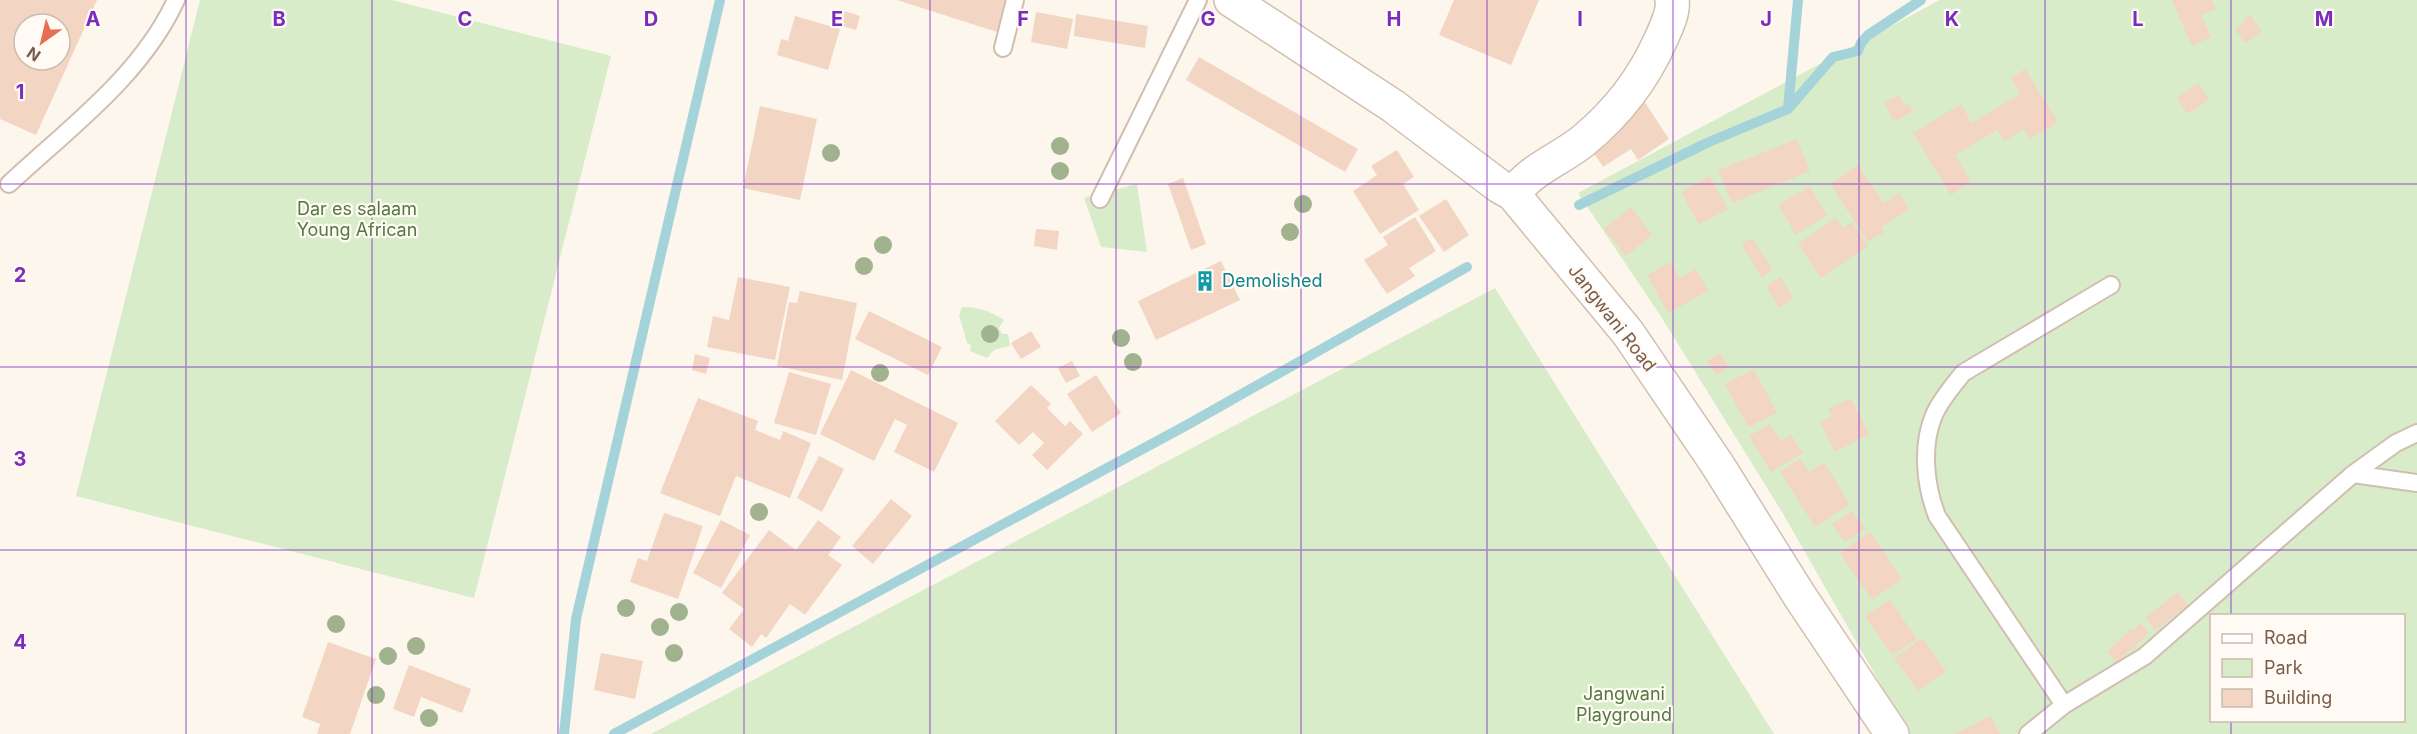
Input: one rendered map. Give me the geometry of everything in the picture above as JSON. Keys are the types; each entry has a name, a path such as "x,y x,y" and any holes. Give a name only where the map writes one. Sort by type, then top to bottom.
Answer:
{"street":[{"name":"Jangwani Road","path":"1231,0 1393,106 1499,186 1513,194 1628,333 1718,464 1799,595 1892,734"},
{"path":"1513,194 1524,180 1582,141 1627,98 1649,66 1666,28 1673,4 1672,0"}],"lane":[{"path":"9,184 128,74 166,22 176,0"},
{"path":"1003,48 1015,0"},
{"path":"1100,199 1198,0"},
{"path":"2064,705 1936,516 1926,474 1927,448 1934,417 1946,394 1963,373 2111,285"},
{"path":"2028,734 2064,705 2145,656 2353,474 2396,443 2417,433"},
{"path":"2353,474 2417,483"}],"green space":[{"name":"Dar es salaam Young African","path":"200,0 392,0 611,56 474,598 76,496"},
{"path":"1940,0 2417,0 2417,734 1909,734 1782,512 1660,315 1578,193"},
{"path":"1137,184 1147,252 1101,247 1084,198"},
{"name":"Jangwani Playground","path":"1495,288 1774,734 651,734"},
{"path":"962,307 984,310 1004,320 999,328 1002,334 1008,334 1010,346 994,350 987,358 970,351 971,345 967,343 959,315"}],"building":[{"path":"0,0 97,0 72,55 72,12 12,12 12,72 64,72 36,135 0,119"},
{"path":"897,0 1007,0 997,32"},
{"path":"1454,0 1539,0 1511,65 1439,35"},
{"path":"2172,0 2212,0 2216,9 2201,15 2211,37 2192,46"},
{"path":"838,9 860,16 856,30 834,24"},
{"path":"1036,12 1073,19 1067,49 1031,42"},
{"path":"1076,14 1148,26 1145,48 1074,36"},
{"path":"2250,15 2262,32 2245,43 2235,29"},
{"path":"795,16 840,29 828,70 777,55 781,39 788,41"},
{"path":"1199,57 1358,149 1345,172 1186,80"},
{"path":"2025,69 2058,122 2030,139 2024,129 2004,141 1997,130 1955,155 1971,182 1951,195 1913,133 1961,104 1972,123 2020,94 2011,78"},
{"path":"2198,83 2209,99 2188,114 2177,98"},
{"path":"1899,95 1905,106 1908,104 1913,111 1894,122 1884,103"},
{"path":"1644,101 1669,139 1638,160 1631,149 1603,167 1588,144"},
{"path":"760,106 817,119 800,200 743,188"},
{"path":"1797,139 1810,171 1732,203 1718,170"},
{"path":"1397,150 1414,177 1403,184 1419,210 1380,234 1353,191 1377,175 1371,166"},
{"path":"1858,165 1884,203 1899,193 1909,209 1881,227 1884,232 1868,242 1830,184"},
{"path":"1710,176 1728,209 1699,224 1681,192"},
{"path":"1183,178 1206,244 1191,250 1168,184"},
{"path":"1810,186 1827,215 1796,235 1778,205"},
{"path":"1446,199 1469,235 1444,252 1419,216"},
{"path":"1631,207 1652,235 1626,256 1604,229"},
{"path":"1415,217 1436,251 1409,268 1415,276 1387,294 1364,260 1388,245 1383,237"},
{"path":"1836,218 1843,228 1852,222 1868,246 1821,278 1798,244"},
{"path":"1036,229 1059,231 1057,250 1034,246"},
{"path":"1752,238 1772,269 1762,278 1741,244"},
{"name":"Demolished","path":"1221,261 1240,300 1156,340 1138,301"},
{"path":"1671,262 1680,278 1696,269 1708,291 1668,313 1647,275"},
{"path":"738,277 790,287 775,360 707,347 713,316 729,320"},
{"path":"1781,277 1793,298 1779,308 1766,286"},
{"path":"800,291 857,303 842,380 777,366 789,302 797,303"},
{"path":"869,311 942,347 928,375 855,339"},
{"path":"1031,331 1041,347 1021,359 1011,343"},
{"path":"1720,353 1729,367 1717,375 1707,361"},
{"path":"695,354 710,358 706,374 692,370"},
{"path":"1072,361 1080,376 1066,383 1058,368"},
{"path":"1754,369 1777,413 1748,427 1725,384"},
{"path":"851,370 958,423 934,472 894,452 907,425 895,419 874,461 820,434"},
{"path":"789,372 831,384 816,435 774,423"},
{"path":"1096,375 1121,413 1092,432 1067,394"},
{"path":"1031,385 1051,404 1047,408 1065,426 1070,421 1083,434 1047,470 1032,455 1044,443 1033,432 1019,445 995,421"},
{"path":"698,398 758,421 755,430 780,440 783,431 811,443 790,498 736,476 720,516 660,493"},
{"path":"1851,398 1869,434 1835,452 1820,423 1832,416 1828,409"},
{"path":"1770,424 1781,441 1791,435 1803,453 1771,472 1749,436"},
{"path":"819,456 844,469 822,512 797,498"},
{"path":"1800,459 1809,472 1824,463 1850,504 1815,527 1780,472"},
{"path":"891,499 912,516 873,564 852,546"},
{"path":"1852,511 1865,529 1845,542 1832,524"},
{"path":"664,513 703,526 678,599 630,582 638,558 647,561"},
{"path":"721,520 750,535 721,588 693,573"},
{"path":"818,520 841,537 828,555 842,565 805,615 790,604 766,638 761,634 752,647 729,629 744,609 722,593 769,530 796,550"},
{"path":"1870,532 1902,579 1872,600 1840,553"},
{"path":"2178,592 2188,605 2156,630 2145,618"},
{"path":"1890,600 1917,639 1892,655 1865,616"},
{"path":"2141,623 2149,633 2117,663 2107,652 2132,628 2134,630"},
{"path":"1922,638 1946,671 1918,691 1894,658"},
{"path":"328,642 376,659 350,734 317,734 320,724 302,717"},
{"path":"601,653 643,661 635,699 594,690"},
{"path":"409,665 471,689 462,713 421,697 414,717 393,709"},
{"path":"1991,716 2000,734 1954,734"}],"waterway":[{"path":"564,734 576,619 720,0"},
{"path":"1788,109 1798,0"},
{"path":"1579,205 1709,142 1788,109 1833,57 1858,51 1868,35 1921,0"},
{"path":"614,734 1187,425 1467,267"}],"place":[{"name":"Demolished","path":"1205,281"}]}
